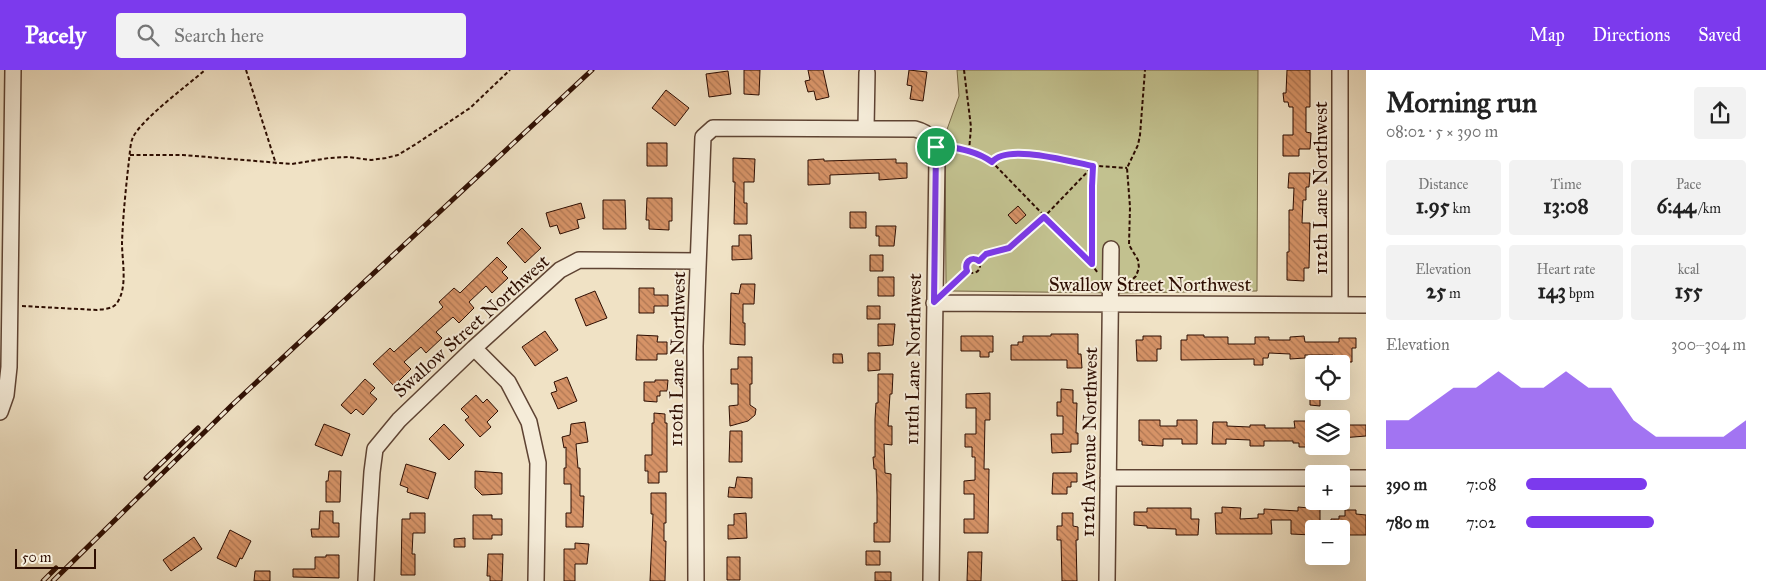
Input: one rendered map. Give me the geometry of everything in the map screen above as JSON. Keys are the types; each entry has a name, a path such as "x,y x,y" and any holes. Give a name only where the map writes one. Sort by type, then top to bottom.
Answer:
{"street":[{"path":"0,412 9,381 13,70"},
{"name":"112th Lane Northwest","path":"1340,70 1340,305"},
{"path":"867,73 866,128 915,129 925,132 934,142"},
{"name":"110th Lane Northwest","path":"696,581 696,346 703,137 713,128 866,128"},
{"name":"111th Lane Northwest","path":"930,581 934,142"},
{"name":"112th Avenue Northwest","path":"1108,581 1108,478 1114,298 1111,249"},
{"name":"Swallow Street Northwest","path":"366,581 371,477 376,450 399,420 474,348 560,270 581,259 698,261"},
{"name":"Swallow Street Northwest","path":"934,302 1114,298 1366,305"},
{"path":"474,348 508,382 529,422 538,463 536,581"},
{"path":"1108,478 1305,478"},
{"path":"1350,478 1366,478"}],"path":[{"path":"10,305 97,310 109,309 117,304 123,283 122,242 133,137 148,119 205,70"},
{"path":"246,70 276,164"},
{"path":"130,155 190,156 276,164 292,164 329,158 371,160 386,158 398,155 470,108 510,70"},
{"path":"964,70 971,127 969,151"},
{"path":"1114,298 1132,281 1139,268 1138,260 1129,245 1130,207 1127,168 1138,145 1140,136 1145,70"},
{"path":"934,142 969,151 992,162 1092,264 1093,166"},
{"path":"992,162 1000,156 1021,154 1093,166 1127,168"},
{"path":"979,261 986,254 1009,248 1044,217 1093,166"},
{"path":"967,271 966,266 970,259 979,261"},
{"path":"967,271 972,274 977,273 980,269 979,261"},
{"path":"934,302 967,271"}],"shaded area":[{"path":"957,70 1258,70 1257,291 1117,293 951,291 946,284 945,135 959,96"}],"building":[{"path":"744,70 760,70 759,95 744,94"},
{"path":"808,70 823,70 829,97 816,100 814,91 808,92 805,81 810,80"},
{"path":"909,70 927,72 923,101 910,99 912,86 907,85"},
{"path":"1287,70 1310,70 1310,107 1306,107 1306,132 1311,133 1310,149 1299,149 1299,156 1283,156 1283,135 1293,135 1293,107 1289,107 1288,102 1284,102 1283,93 1286,93"},
{"path":"728,71 731,94 709,97 706,74"},
{"path":"666,90 689,108 675,126 652,108"},
{"path":"647,143 667,143 667,166 647,166"},
{"path":"733,158 755,159 754,182 744,182 747,224 734,224 735,182 733,182"},
{"path":"824,159 824,161 896,159 896,163 907,163 907,178 879,180 879,173 830,175 830,184 808,185 808,160"},
{"path":"1289,173 1310,173 1309,187 1306,187 1306,200 1303,200 1302,223 1310,223 1309,268 1304,268 1304,281 1287,280 1289,210 1293,210 1294,188 1288,188"},
{"path":"647,198 672,198 672,221 669,221 669,230 649,229 649,220 646,220"},
{"path":"603,200 625,200 626,229 603,229"},
{"path":"581,203 585,218 577,220 579,228 560,234 557,225 550,227 546,213"},
{"path":"1018,206 1026,215 1016,224 1008,215"},
{"path":"850,212 866,212 866,228 850,228"},
{"path":"876,226 896,226 894,246 879,246"},
{"path":"522,228 541,248 525,263 507,243"},
{"path":"739,235 751,235 752,259 732,260 732,246 739,246"},
{"path":"870,255 883,255 883,271 870,271"},
{"path":"497,257 507,267 502,272 508,278 492,293 486,286 469,302 474,308 459,323 453,317 436,332 442,338 426,353 421,347 404,362 411,369 394,386 373,364 390,348 394,352 443,307 439,302 454,288 460,293"},
{"path":"878,277 894,277 894,296 878,296"},
{"path":"741,284 755,284 754,304 743,304 745,345 730,344 731,293 739,294"},
{"path":"639,288 654,288 654,295 668,295 668,306 654,306 654,313 639,313"},
{"path":"595,291 607,318 586,326 575,299"},
{"path":"867,306 880,306 880,319 867,319"},
{"path":"878,324 895,324 893,345 878,346"},
{"path":"545,331 558,350 535,366 522,347"},
{"path":"1051,334 1078,334 1078,354 1081,354 1082,368 1067,368 1067,360 1011,360 1011,345 1018,345 1018,342 1023,342 1023,336 1051,336"},
{"path":"637,335 658,336 657,342 667,342 667,354 657,354 657,360 636,360"},
{"path":"1187,335 1228,337 1228,344 1255,344 1255,337 1269,337 1269,340 1290,340 1290,337 1304,336 1305,342 1339,342 1339,338 1356,338 1356,348 1352,348 1352,362 1350,362 1350,355 1305,355 1305,358 1290,359 1290,354 1269,353 1268,358 1263,358 1263,365 1254,365 1254,359 1181,360 1181,340 1187,340"},
{"path":"961,336 993,336 993,352 989,352 989,357 980,357 980,351 961,351"},
{"path":"1143,336 1161,336 1161,349 1157,349 1157,361 1137,361 1136,340 1143,340"},
{"path":"868,353 880,353 880,370 868,371"},
{"path":"833,354 842,354 843,363 833,363"},
{"path":"738,357 752,357 750,405 756,409 755,415 748,421 730,426 729,406 738,405 738,384 731,384 731,369 738,369"},
{"path":"878,374 893,374 888,426 892,426 892,445 884,444 885,473 891,474 890,542 874,542 874,523 877,523 877,495 876,469 874,469 873,457 875,457"},
{"path":"567,377 577,401 558,409 551,393 557,391 554,382"},
{"path":"365,379 375,388 370,393 377,399 363,415 356,409 351,414 341,405"},
{"path":"655,380 668,380 667,391 660,391 660,396 657,396 657,402 644,401 644,382 655,382"},
{"path":"1061,389 1073,390 1073,403 1077,403 1076,433 1078,433 1078,444 1071,444 1071,452 1052,453 1051,434 1063,434 1063,416 1057,416 1057,402 1061,402"},
{"path":"990,393 990,420 985,420 984,469 989,469 988,533 964,533 964,519 974,519 974,494 964,494 964,481 975,480 975,457 972,457 972,447 965,447 965,434 976,434 976,408 966,408 966,394"},
{"path":"476,395 483,403 487,399 498,411 487,422 491,427 480,437 465,420 469,417 461,409"},
{"path":"1310,400 1320,400 1320,406 1310,405"},
{"path":"654,413 665,414 665,423 667,423 667,472 659,472 659,483 648,483 648,471 645,471 645,455 652,455 652,423 654,423"},
{"path":"1139,420 1160,420 1160,426 1177,426 1177,420 1197,420 1197,444 1182,444 1182,439 1163,439 1163,446 1142,445 1142,441 1139,441"},
{"path":"1294,421 1305,421 1305,447 1299,447 1299,443 1293,443 1293,441 1264,441 1264,446 1250,446 1250,440 1226,439 1226,444 1212,444 1213,422 1227,422 1227,426 1250,427 1250,425 1265,425 1265,428 1295,428"},
{"path":"585,422 588,442 576,444 578,468 580,468 580,496 584,496 583,527 566,527 566,513 571,513 571,484 564,484 566,447 564,448 562,437 570,435 571,424"},
{"path":"324,424 350,434 342,456 315,445"},
{"path":"444,424 464,445 449,460 429,439"},
{"path":"1350,425 1366,425 1366,436 1350,437"},
{"path":"730,431 742,431 742,462 729,462"},
{"path":"406,464 436,473 428,499 407,492 408,488 400,485"},
{"path":"329,471 341,471 340,502 326,502 326,481 328,481"},
{"path":"475,471 502,473 502,494 482,495 475,488"},
{"path":"1053,473 1077,473 1077,482 1071,482 1071,487 1067,487 1067,494 1052,494"},
{"path":"737,477 752,478 752,498 728,497 729,487 735,488"},
{"path":"651,493 666,493 666,523 664,523 664,541 666,541 665,581 650,581 653,514 651,514"},
{"path":"1222,507 1241,508 1240,519 1258,518 1258,514 1264,514 1264,509 1298,511 1298,507 1305,508 1305,510 1320,510 1320,520 1305,520 1305,535 1291,534 1291,520 1271,520 1272,534 1216,534 1215,513 1222,513"},
{"path":"1147,508 1191,508 1191,519 1199,519 1198,535 1176,535 1176,529 1147,528 1147,526 1134,525 1134,512 1147,512"},
{"path":"1345,510 1356,510 1356,514 1366,515 1366,535 1350,535 1350,520 1331,520 1339,519 1339,516 1345,516"},
{"path":"320,511 333,511 333,523 339,523 339,537 312,537 311,529 319,529"},
{"path":"410,513 425,513 425,533 413,533 412,554 415,554 415,575 401,575 402,519 410,519"},
{"path":"746,513 747,538 728,539 728,525 734,525 734,514"},
{"path":"1062,513 1073,513 1073,526 1078,527 1078,540 1076,540 1077,581 1062,581 1061,540 1057,540 1057,526 1062,526"},
{"path":"473,515 492,515 492,519 502,519 502,535 492,535 492,539 473,539"},
{"path":"230,530 251,541 236,567 217,558"},
{"path":"194,537 202,549 171,571 163,560"},
{"path":"465,538 465,547 454,547 454,539"},
{"path":"575,543 589,544 587,564 575,564 575,581 564,581 564,549 575,549"},
{"path":"866,551 880,551 880,565 866,565"},
{"path":"968,552 982,552 981,581 967,581"},
{"path":"488,554 503,554 502,581 490,581 490,576 487,576"},
{"path":"326,555 339,555 339,578 293,577 293,569 315,569 315,557 326,557"},
{"path":"727,557 740,557 740,580 727,580"},
{"path":"255,571 270,571 270,581 254,581"},
{"path":"875,572 891,572 891,581 875,581"}],"railway":[{"path":"53,581 232,405 592,70"},
{"path":"146,478 198,428"},
{"path":"43,581 56,568"}],"route":[{"path":"945,146 969,151 992,162 1000,156 1021,154 1043,156 1093,166 1092,264 1044,217 1009,248 986,254 979,261 970,259 966,266 967,271 934,302 936,147 945,146"}]}
